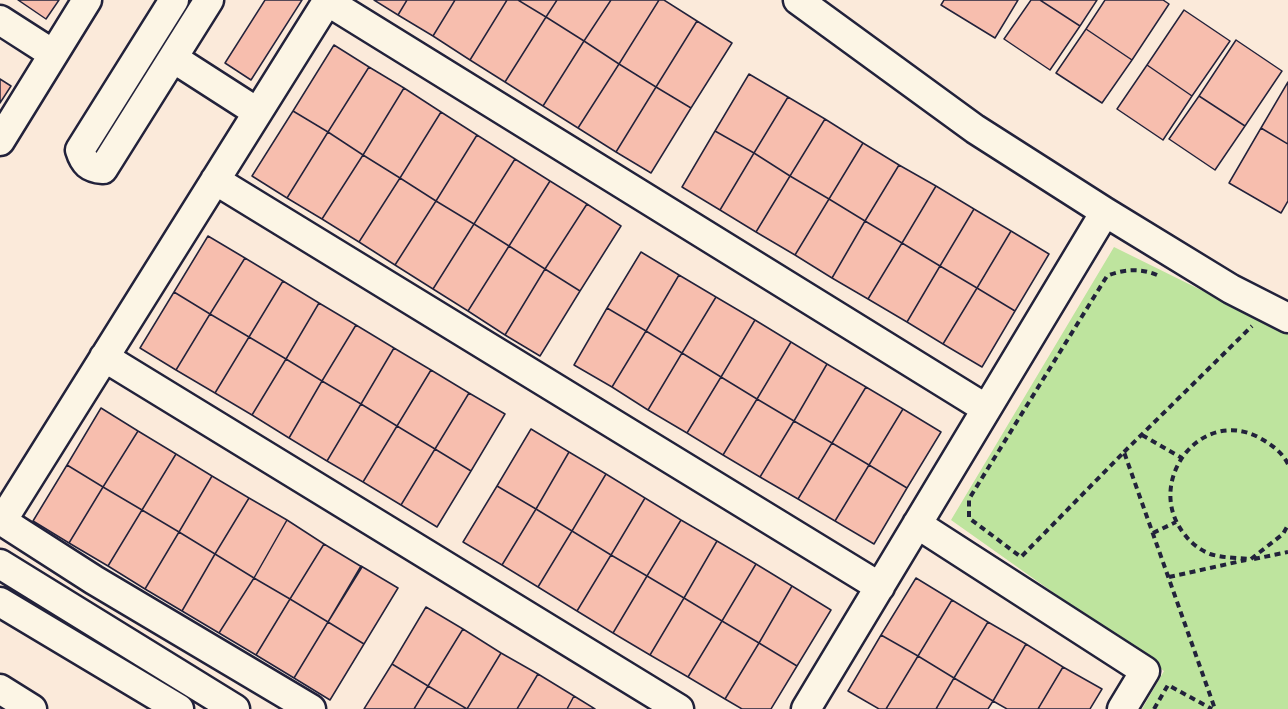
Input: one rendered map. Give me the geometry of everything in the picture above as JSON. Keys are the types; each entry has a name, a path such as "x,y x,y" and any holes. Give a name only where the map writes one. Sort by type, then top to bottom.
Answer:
{"street":[{"path":"0,141 87,0"},
{"path":"174,0 80,150 83,160 94,169 103,169 208,0"},
{"path":"310,709 94,580 2,521 327,0 985,408"},
{"path":"798,0 975,129 1230,289 1288,318"},
{"path":"0,20 53,54"},
{"path":"173,58 257,112"},
{"path":"215,180 880,587"},
{"path":"813,707 985,408 1105,212"},
{"path":"104,357 679,709"},
{"path":"917,524 1145,671 1122,709"},
{"path":"0,564 235,709"},
{"path":"0,602 179,709"},
{"path":"0,689 32,709"}],"path":[{"path":"1161,276 1150,272 1122,270 1107,276 969,499 969,518 1021,557 1257,322"},
{"path":"1288,464 1270,444 1251,434 1230,431 1208,436 1190,447 1176,464 1170,485 1170,507 1176,522 1192,544 1209,554 1251,560 1286,535 1288,525"},
{"path":"1142,435 1182,458"},
{"path":"1124,452 1213,709"},
{"path":"1153,533 1176,522"},
{"path":"1168,577 1288,552"},
{"path":"1154,709 1168,685 1213,709"}],"green space":[{"path":"1114,247 1288,333 1288,709 1142,709 1164,671 951,520"}],"building":[{"path":"18,0 59,0 46,19"},
{"path":"265,0 302,0 251,80 225,63"},
{"path":"374,0 407,0 398,15"},
{"path":"407,0 455,0 433,36 398,15"},
{"path":"455,0 507,0 470,60 433,36"},
{"path":"507,0 518,0 546,17 505,82 470,60"},
{"path":"518,0 557,0 546,17"},
{"path":"557,0 611,0 584,41 546,17"},
{"path":"611,0 659,0 619,64 584,41"},
{"path":"659,0 664,0 697,21 656,87 619,64"},
{"path":"944,0 1018,0 995,38 941,5"},
{"path":"1031,0 1040,0 1080,26 1050,70 1004,39"},
{"path":"1040,0 1097,0 1080,26"},
{"path":"1105,0 1163,0 1169,4 1132,60 1086,29"},
{"path":"1184,10 1230,41 1192,96 1147,65"},
{"path":"546,17 584,41 543,106 505,82"},
{"path":"697,21 732,43 691,108 656,87"},
{"path":"1086,29 1132,60 1102,103 1056,73"},
{"path":"1236,40 1282,71 1245,126 1199,96"},
{"path":"584,41 619,64 578,128 543,106"},
{"path":"334,45 369,67 328,132 293,111"},
{"path":"619,64 656,87 616,152 578,128"},
{"path":"1147,65 1192,96 1163,140 1117,109"},
{"path":"369,67 404,88 363,155 328,132"},
{"path":"749,74 788,97 754,153 715,131"},
{"path":"0,79 11,86 0,103"},
{"path":"1288,82 1288,144 1261,128"},
{"path":"656,87 691,108 651,173 616,152"},
{"path":"404,88 441,112 400,178 363,155"},
{"path":"1199,96 1245,126 1215,170 1169,139"},
{"path":"788,97 825,119 790,176 754,153"},
{"path":"293,111 328,132 287,198 252,176"},
{"path":"441,112 477,135 436,201 400,178"},
{"path":"825,119 863,143 829,199 790,176"},
{"path":"1261,128 1288,144 1288,201 1281,213 1229,183"},
{"path":"715,131 754,153 720,210 682,187"},
{"path":"328,132 363,155 322,219 287,198"},
{"path":"477,135 515,159 474,224 436,201"},
{"path":"863,143 899,165 865,221 829,199"},
{"path":"754,153 790,176 756,232 720,210"},
{"path":"363,155 400,178 359,242 322,219"},
{"path":"515,159 550,181 509,246 474,224"},
{"path":"899,165 936,186 902,243 865,221"},
{"path":"790,176 829,199 795,255 756,232"},
{"path":"400,178 436,201 395,265 359,242"},
{"path":"550,181 587,204 545,269 509,246"},
{"path":"936,186 974,209 940,266 902,243"},
{"path":"829,199 865,221 832,278 795,255"},
{"path":"436,201 474,224 433,289 395,265"},
{"path":"587,204 621,226 580,291 545,269"},
{"path":"974,209 1011,231 977,288 940,266"},
{"path":"865,221 902,243 868,299 832,278"},
{"path":"474,224 509,246 468,311 433,289"},
{"path":"1011,231 1049,254 1015,311 977,288"},
{"path":"208,236 245,258 210,314 174,292"},
{"path":"902,243 940,266 907,322 868,299"},
{"path":"509,246 545,269 505,335 468,311"},
{"path":"641,252 679,275 646,331 607,308"},
{"path":"245,258 283,281 249,337 210,314"},
{"path":"940,266 977,288 943,344 907,322"},
{"path":"545,269 580,291 540,356 505,335"},
{"path":"679,275 716,297 682,353 646,331"},
{"path":"283,281 319,303 286,359 249,337"},
{"path":"977,288 1015,311 982,367 943,344"},
{"path":"174,292 210,314 176,370 140,348"},
{"path":"716,297 755,320 721,377 682,353"},
{"path":"319,303 356,325 322,381 286,359"},
{"path":"607,308 646,331 612,387 574,365"},
{"path":"210,314 249,337 215,393 176,370"},
{"path":"755,320 791,342 757,399 721,377"},
{"path":"356,325 394,348 361,404 322,381"},
{"path":"646,331 682,353 648,410 612,387"},
{"path":"249,337 286,359 252,415 215,393"},
{"path":"791,342 827,364 794,421 757,399"},
{"path":"394,348 431,370 397,426 361,404"},
{"path":"682,353 721,377 687,433 648,410"},
{"path":"286,359 322,381 289,438 252,415"},
{"path":"827,364 866,387 832,443 794,421"},
{"path":"431,370 469,393 435,449 397,426"},
{"path":"721,377 757,399 723,455 687,433"},
{"path":"322,381 361,404 327,461 289,438"},
{"path":"866,387 903,409 869,465 832,443"},
{"path":"469,393 505,414 471,471 435,449"},
{"path":"757,399 794,421 760,477 723,455"},
{"path":"361,404 397,426 363,482 327,461"},
{"path":"101,408 138,431 103,487 67,465"},
{"path":"903,409 941,432 907,488 869,465"},
{"path":"794,421 832,443 798,499 760,477"},
{"path":"397,426 435,449 401,505 363,482"},
{"path":"531,429 569,452 536,509 497,486"},
{"path":"138,431 176,454 142,510 103,487"},
{"path":"832,443 869,465 835,521 798,499"},
{"path":"435,449 471,471 437,527 401,505"},
{"path":"569,452 606,474 572,531 536,509"},
{"path":"176,454 212,476 179,532 142,510"},
{"path":"67,465 103,487 69,543 33,521"},
{"path":"869,465 907,488 874,544 835,521"},
{"path":"606,474 645,498 611,555 572,531"},
{"path":"212,476 249,498 215,554 179,532"},
{"path":"497,486 536,509 502,565 463,542"},
{"path":"103,487 142,510 108,566 69,543"},
{"path":"249,498 287,520 254,578 215,554"},
{"path":"645,498 681,520 647,576 611,555"},
{"path":"536,509 572,531 538,587 502,565"},
{"path":"142,510 179,532 145,589 108,566"},
{"path":"287,520 324,544 290,599 254,578"},
{"path":"681,520 717,541 684,598 647,576"},
{"path":"572,531 611,555 577,611 538,587"},
{"path":"179,532 215,554 182,611 145,589"},
{"path":"717,541 756,564 722,621 684,598"},
{"path":"324,544 362,567 328,622 290,599"},
{"path":"215,554 254,578 219,633 182,611"},
{"path":"611,555 647,576 613,633 577,611"},
{"path":"756,564 792,586 759,643 722,621"},
{"path":"361,566 398,588 364,644 328,622"},
{"path":"647,576 684,598 650,655 613,633"},
{"path":"254,578 290,599 256,655 219,633"},
{"path":"916,578 952,600 918,656 881,635"},
{"path":"792,586 831,610 797,666 759,643"},
{"path":"684,598 722,621 688,677 650,655"},
{"path":"290,599 328,622 294,678 256,655"},
{"path":"952,600 988,622 954,678 918,656"},
{"path":"426,607 463,629 428,686 392,664"},
{"path":"722,621 759,643 725,699 688,677"},
{"path":"328,622 364,644 330,700 294,678"},
{"path":"988,622 1026,644 993,701 954,678"},
{"path":"463,629 501,653 467,709 428,686"},
{"path":"881,635 918,656 886,709 879,709 848,691"},
{"path":"759,643 797,666 771,709 742,709 725,699"},
{"path":"1026,644 1063,667 1038,709 1007,709 993,701"},
{"path":"501,653 538,674 517,709 467,709"},
{"path":"918,656 954,678 936,709 886,709"},
{"path":"392,664 428,686 414,709 364,709"},
{"path":"1063,667 1102,689 1090,709 1038,709"},
{"path":"538,674 574,696 567,709 517,709"},
{"path":"954,678 993,701 988,709 936,709"},
{"path":"428,686 467,709 414,709"},
{"path":"574,696 595,709 567,709"}]}
